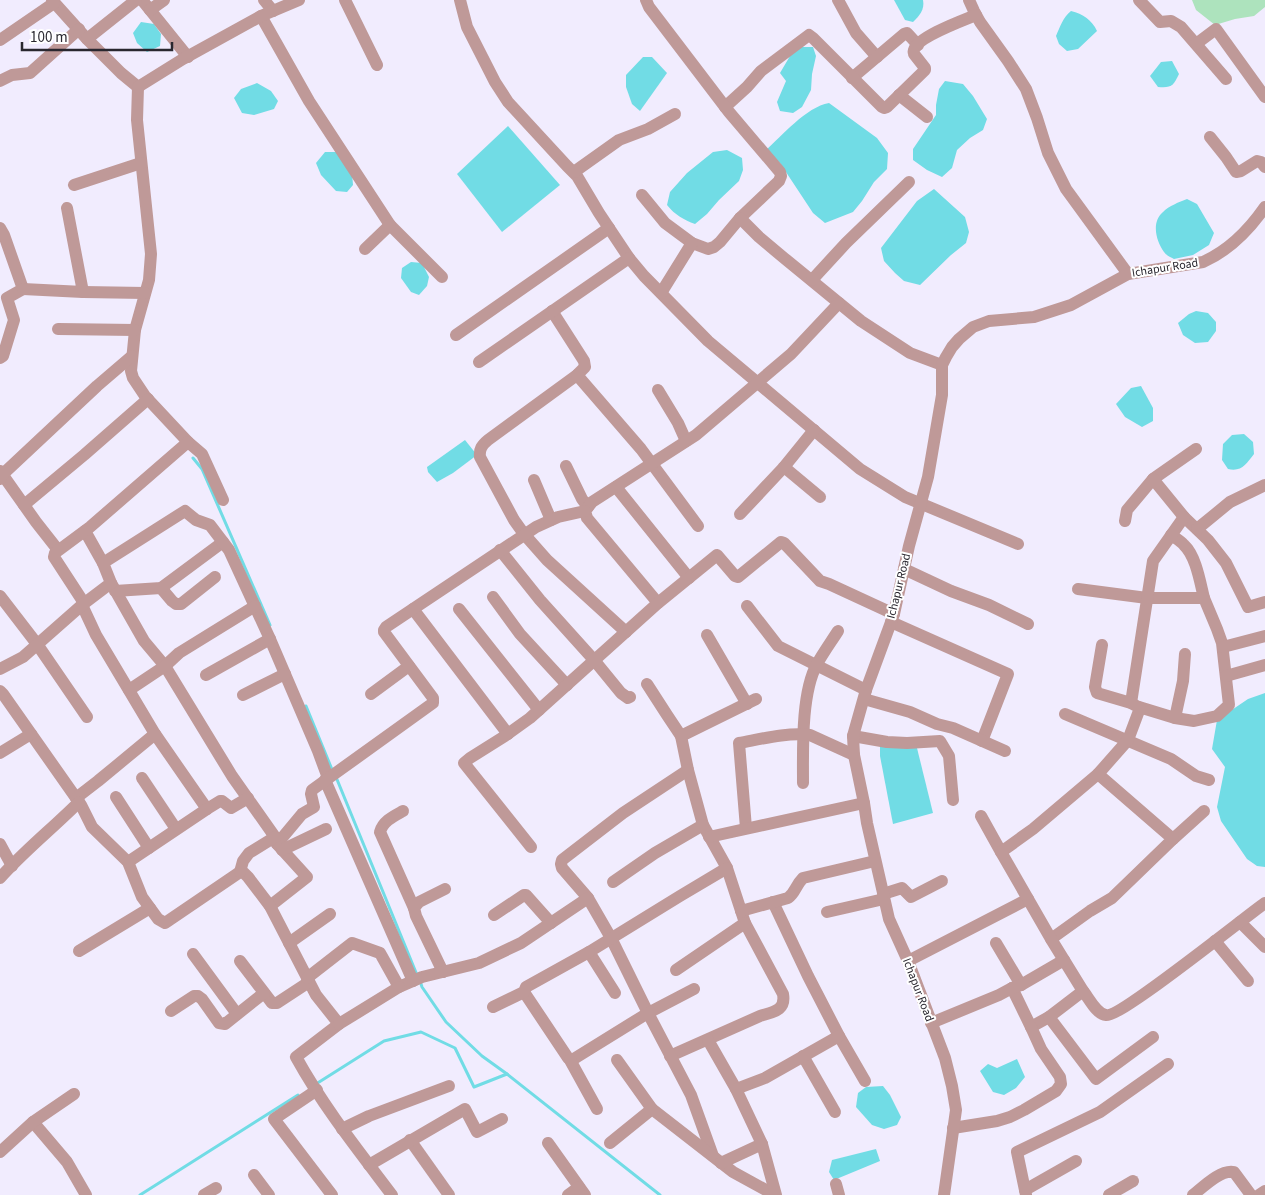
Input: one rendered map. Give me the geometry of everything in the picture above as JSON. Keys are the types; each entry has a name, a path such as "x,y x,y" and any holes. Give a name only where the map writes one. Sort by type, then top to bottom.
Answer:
{"street":[{"path":"0,81 12,75 30,73 83,34 136,0"},
{"path":"164,0 146,5 188,57"},
{"path":"264,0 273,11"},
{"path":"138,86 261,16 299,0"},
{"path":"345,0 378,65"},
{"path":"460,0 467,27 500,91 508,102 578,176 629,258 644,276 708,341 860,468 905,497 1018,544"},
{"path":"642,195 665,223 692,243 708,249 720,242 740,218 779,181 781,176 780,172 725,107 646,0"},
{"path":"838,0 856,33 877,57"},
{"path":"970,0 976,15 1026,89 1048,153 1066,189 1128,274"},
{"path":"1139,0 1158,21 1171,21 1181,27 1226,79"},
{"path":"0,40 53,1 121,73 138,86"},
{"path":"725,107 761,71 809,35 884,108 887,107 925,70 914,54 914,49 930,36 976,15"},
{"path":"261,16 309,101 390,224 442,278"},
{"path":"1196,44 1216,29 1265,97"},
{"path":"852,78 904,34 910,35 918,45"},
{"path":"138,86 137,120 151,254 149,280 135,330 131,371 133,378 148,399 188,442 202,454 223,500"},
{"path":"899,95 927,117"},
{"path":"574,172 619,140 648,129 675,114"},
{"path":"1210,137 1236,172 1257,161 1261,162 1265,167"},
{"path":"74,185 141,163"},
{"path":"812,280 846,243 909,182"},
{"name":"Ichapur Road","path":"944,1195 956,1110 952,1086 945,1058 908,961 889,919 867,824 854,755 853,736 865,694 892,618 928,477 942,395 942,365 952,347 972,326 989,321 1034,317 1071,305 1128,274 1212,259 1230,247 1265,207"},
{"path":"68,208 83,292"},
{"path":"740,218 778,253 861,321 910,353 942,365"},
{"path":"1256,219 1265,229"},
{"path":"365,249 390,224"},
{"path":"0,228 23,289"},
{"path":"456,335 609,228"},
{"path":"661,293 692,243"},
{"path":"479,362 629,258"},
{"path":"0,358 3,356 14,320 6,298 23,289 145,294"},
{"path":"278,844 302,814 314,807 310,794 312,790 432,704 433,698 384,632 386,626 524,534 552,520 587,509 592,502 696,435 791,354 839,303"},
{"path":"552,311 584,361 585,367 577,375 482,445 479,450 480,457 514,520 524,534 547,560 626,632"},
{"path":"58,329 135,330"},
{"path":"58,550 1,474 132,356"},
{"path":"577,375 641,449 698,526"},
{"path":"658,390 678,423 686,441"},
{"path":"24,505 148,399"},
{"path":"740,514 784,467 814,430"},
{"path":"188,442 85,530 58,550 54,558 83,604 96,636 155,734 207,808"},
{"path":"1125,521 1128,510 1153,479 1196,449"},
{"path":"566,466 587,509 587,518 658,603"},
{"path":"784,467 820,497"},
{"path":"1153,479 1184,517 1208,540 1226,563 1248,607 1265,602"},
{"path":"534,480 552,520"},
{"path":"1197,529 1230,502 1265,485"},
{"path":"616,487 689,578"},
{"path":"103,563 185,511 196,520 210,525 223,542 229,550 255,606 331,776 417,979"},
{"path":"1001,852 1033,829 1098,774 1128,740 1135,705 1153,561 1184,517"},
{"path":"85,530 103,563 113,587 144,641 165,666 232,776 278,844 308,877 270,906"},
{"path":"1102,645 1095,687 1097,693 1175,718 1194,721 1217,716 1229,705 1218,629 1204,598 1195,564 1189,552 1184,545 1171,535"},
{"path":"0,668 23,657 83,604 113,587 160,588 223,542"},
{"path":"531,847 464,763 508,734 539,710 658,603 717,555 738,577 781,542 784,543 820,581 1008,674 982,741"},
{"path":"500,550 540,600 621,692 628,698 630,697"},
{"path":"904,569 951,591 989,605 1028,624"},
{"path":"160,588 172,601 176,604 181,604 215,577"},
{"path":"1078,589 1147,598 1204,598"},
{"path":"0,596 37,644 87,717"},
{"path":"493,597 520,634 567,685"},
{"path":"129,690 165,666 180,653 255,606"},
{"path":"747,606 778,646 816,665 865,694 937,724 953,728 1005,751"},
{"path":"413,609 508,734"},
{"path":"459,609 539,710"},
{"path":"803,783 804,734 808,691 816,665 838,631"},
{"path":"681,736 751,702 707,635"},
{"path":"1222,647 1265,636"},
{"path":"206,675 270,639"},
{"path":"1175,718 1183,680 1185,654"},
{"path":"1226,676 1265,665"},
{"path":"371,694 409,666"},
{"path":"243,695 285,674"},
{"path":"647,684 681,736 688,770 706,831 727,868 743,917 783,994 784,1002 781,1007 774,1011 670,1056"},
{"path":"0,691 77,800 92,827 128,862 142,897 158,919 165,923 240,872 243,860 249,853 326,829"},
{"path":"1065,714 1171,759 1196,776 1209,780"},
{"path":"0,753 31,734"},
{"path":"0,878 59,822 77,800 155,734"},
{"path":"746,828 739,743 804,734 854,755"},
{"path":"853,736 887,742 940,741 949,756 953,800"},
{"path":"688,770 624,813 562,860 561,864 562,868 588,898 611,938 648,1014 691,1095 717,1159"},
{"path":"1098,774 1173,839"},
{"path":"142,778 176,829"},
{"path":"116,797 149,848"},
{"path":"128,862 220,801 233,807 248,798"},
{"path":"613,882 655,853 706,831 746,828 864,803"},
{"path":"403,811 386,822 381,827 380,832 416,916 443,972"},
{"path":"1050,939 1112,898 1204,811"},
{"path":"982,816 1050,939 1083,991 1099,1012 1105,1015 1110,1015 1130,1003 1265,902"},
{"path":"0,844 12,866"},
{"path":"676,970 743,917 794,894 797,884 803,878 875,861"},
{"path":"494,1007 524,992 526,987 589,952 727,868"},
{"path":"240,872 248,877 270,906 316,995 339,1024"},
{"path":"827,912 884,896 902,888 911,897 942,881"},
{"path":"414,908 419,902 445,889"},
{"path":"494,915 526,895 551,923"},
{"path":"392,1195 342,1128 314,1087 296,1056 339,1024 399,987 417,979 479,963 521,943 588,898"},
{"path":"908,961 1028,899"},
{"path":"774,902 808,976 839,1036 866,1081"},
{"path":"80,951 150,908"},
{"path":"289,942 330,914"},
{"path":"1240,922 1265,947"},
{"path":"1215,941 1248,981"},
{"path":"240,960 272,1003 277,1003 308,980 352,943 380,953 399,987"},
{"path":"953,1128 1010,1117 1056,1091 1062,1084 1060,1077 1041,1049 1016,986 996,943"},
{"path":"589,952 615,993"},
{"path":"193,954 237,1014"},
{"path":"931,1024 998,995 1064,960"},
{"path":"170,1011 215,986"},
{"path":"570,1060 694,989"},
{"path":"1031,1027 1049,1017 1083,991"},
{"path":"524,992 570,1060 597,1109"},
{"path":"198,996 219,1023 225,1024 264,993"},
{"path":"1049,1017 1096,1080 1153,1037"},
{"path":"736,1090 765,1078 839,1036"},
{"path":"708,1040 736,1090 762,1144 776,1195"},
{"path":"803,1056 835,1112"},
{"path":"617,1060 652,1109 733,1172 776,1195"},
{"path":"1076,1161 1026,1192 1017,1152 1100,1112 1168,1064"},
{"path":"342,1128 449,1086"},
{"path":"314,1087 274,1119 332,1195"},
{"path":"0,1152 33,1122 74,1094"},
{"path":"369,1165 465,1109 477,1132 502,1119"},
{"path":"610,1143 652,1109"},
{"path":"33,1122 67,1162 86,1195"},
{"path":"410,1140 449,1195"},
{"path":"548,1143 582,1191 568,1195"},
{"path":"717,1159 762,1144"},
{"path":"1193,1195 1222,1173 1228,1171 1234,1172 1251,1195"},
{"path":"254,1176 270,1195"},
{"path":"1109,1195 1133,1181"},
{"path":"204,1195 216,1188"},
{"path":"1259,1195 1265,1191"}],"green space":[{"path":"1192,0 1265,0 1265,7 1254,16 1215,25 1196,10"}],"water":[{"path":"894,0 923,0 922,10 913,22 905,20"},
{"path":"1071,11 1087,18 1097,31 1078,49 1067,51 1059,44 1056,36 1064,19"},
{"path":"141,22 154,24 161,34 160,46 147,52 137,43 133,33"},
{"path":"801,47 813,47 816,56 811,90 802,107 793,113 780,111 777,102 786,81 780,73 790,56"},
{"path":"643,57 652,57 667,73 640,111 632,104 626,87 626,75"},
{"path":"1172,61 1179,74 1177,78 1169,86 1158,87 1150,76 1161,62"},
{"path":"945,81 963,84 987,119 983,130 970,138 957,150 952,168 942,177 927,170 913,160 913,149 936,115 939,89"},
{"path":"257,83 271,91 278,101 274,109 254,115 242,113 234,98 241,89"},
{"path":"829,103 877,138 888,153 887,169 874,182 853,212 825,223 813,213 780,163 765,151 803,116"},
{"path":"508,126 560,185 502,232 457,174"},
{"path":"727,150 742,158 743,170 739,181 695,224 676,214 667,205 670,192 687,173 713,152"},
{"path":"325,152 338,152 352,173 353,185 347,192 336,191 321,175 316,163"},
{"path":"934,189 965,217 969,232 966,243 920,285 904,281 895,273 884,261 881,248 917,201"},
{"path":"1187,199 1197,204 1214,233 1209,245 1193,255 1174,259 1168,256 1161,248 1156,232 1157,221 1165,210"},
{"path":"411,262 422,263 429,277 427,286 419,295 411,292 401,278 402,268"},
{"path":"1196,311 1208,313 1216,322 1216,331 1208,342 1195,343 1183,335 1178,323"},
{"path":"1141,386 1153,408 1153,421 1142,427 1125,417 1116,404 1131,388"},
{"path":"1244,434 1253,442 1254,454 1240,468 1228,469 1222,460 1223,444 1232,435"},
{"path":"465,440 477,455 437,482 428,472 427,467"},
{"path":"1265,693 1265,867 1257,866 1247,859 1221,821 1217,807 1225,767 1212,749 1217,720 1248,699"},
{"path":"916,744 933,813 893,824 880,756 880,746"},
{"path":"1017,1059 1025,1077 1016,1088 1004,1095 993,1092 980,1071 988,1064 997,1068"},
{"path":"883,1086 890,1095 901,1117 897,1125 884,1129 872,1125 856,1107 858,1093 866,1087"},
{"path":"876,1149 880,1161 834,1180 829,1172 832,1160"}],"waterway":[{"path":"193,458 202,469 270,625"},
{"path":"306,706 333,772"},
{"path":"336,777 417,975"},
{"path":"420,981 422,987 446,1022 482,1056 507,1074"},
{"path":"316,1084 384,1041 421,1032 455,1048 474,1087 507,1074 660,1195"},
{"path":"140,1195 298,1095"}]}
